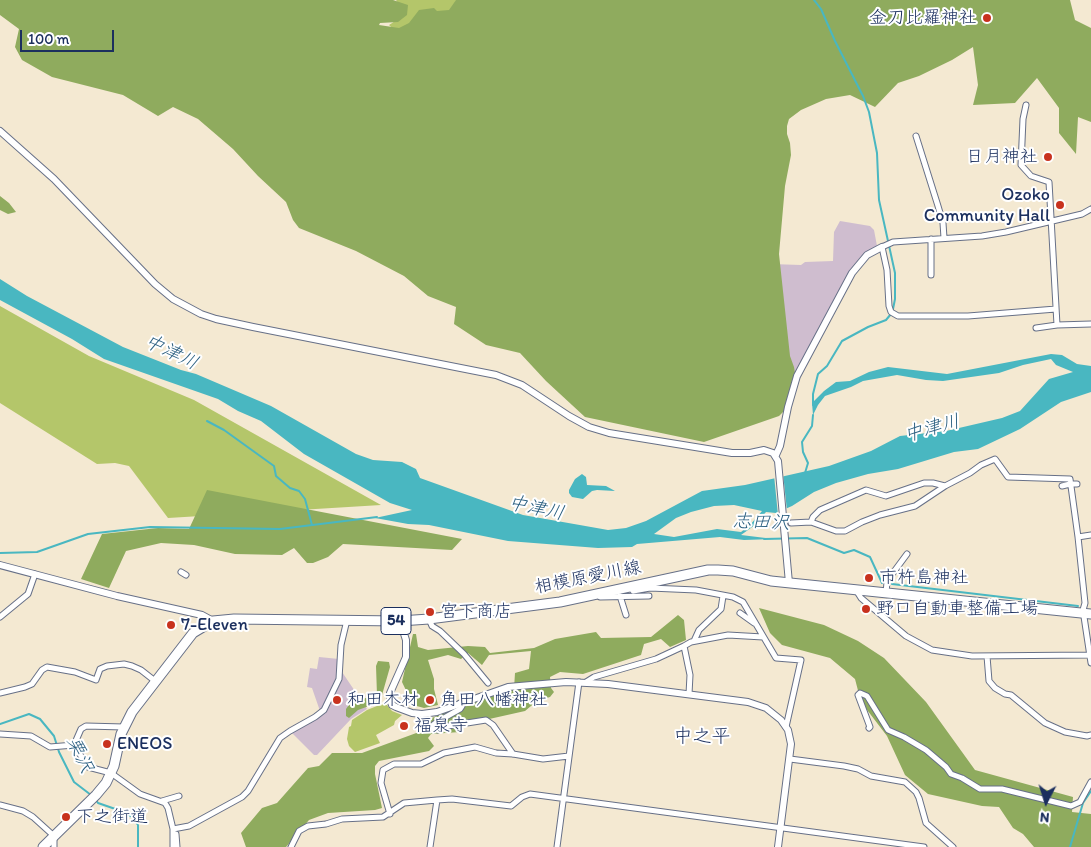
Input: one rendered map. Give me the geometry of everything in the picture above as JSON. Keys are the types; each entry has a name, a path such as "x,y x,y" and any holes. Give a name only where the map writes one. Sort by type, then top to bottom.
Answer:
{"main road":[{"name":"相模原愛川線","path":"54,836 96,795 112,773 124,727 132,712 193,633 213,621 234,619 429,620 523,608 708,570 733,571 763,580 788,578 886,594 1087,614"},
{"name":"54","path":"43,847 54,836"}],"street":[{"path":"1026,105 1023,119 1021,165 1031,176 1049,182 1057,325"},
{"path":"0,131 54,179 156,284 173,299 202,314 253,327 496,375 522,385 589,427 610,433 732,453 744,454 764,450 773,453 777,458"},
{"path":"916,136 941,214 944,238"},
{"path":"788,578 777,458 797,376 852,273 867,255 893,242 982,236 1006,232 1082,214 1091,209"},
{"path":"930,239 932,271"},
{"path":"882,247 887,270 889,306 891,312 898,316 968,316 1056,309"},
{"path":"1036,328 1091,324"},
{"path":"791,523 812,522 827,528 845,531 871,519 915,506 945,486 970,473 981,464 995,459 1008,477 1070,479 1085,603 1083,610 1087,614 1091,663"},
{"path":"812,522 813,517 820,510 866,490 886,496 924,483 945,486"},
{"path":"1062,486 1077,484"},
{"path":"1078,537 1091,535"},
{"path":"886,594 890,577 907,554"},
{"path":"0,565 150,604 202,615 213,621"},
{"path":"0,617 28,594 35,574"},
{"path":"630,586 633,591 650,588 696,590 733,597 743,602 776,658 801,660 786,727"},
{"path":"856,590 861,598 876,612 915,642 940,652 972,656 1091,656"},
{"path":"596,594 598,598 649,596"},
{"path":"620,596 626,614"},
{"path":"694,641 699,630 721,609 723,596"},
{"path":"740,613 756,623"},
{"path":"173,831 189,826 242,797 248,792 280,738 324,710 339,679 341,645 346,620"},
{"path":"429,620 432,626 440,631 464,654 488,683"},
{"path":"400,621 407,650 404,664 390,693 390,700 392,705 402,710 422,714 436,712 492,691 517,685 582,682 748,702 760,705 774,712 786,727 791,744 778,847"},
{"path":"582,682 656,659 694,641 728,635 763,636"},
{"path":"684,646 690,675 689,694"},
{"path":"987,656 989,681 995,688 1011,695 1045,723 1065,732 1091,735"},
{"path":"0,693 25,688 32,684 42,670 47,667 75,672 96,680 100,669 107,666 124,664 141,670 156,681"},
{"path":"557,847 569,756 582,682"},
{"path":"869,728 858,695 860,693 867,696 888,730 926,750 946,767 951,774 962,778 980,789 1002,789 1071,806 1080,802 1091,782"},
{"path":"460,703 462,706 460,709 437,722 433,725 433,728 438,730 448,726 486,720 493,725 513,754"},
{"path":"74,744 81,729 86,726 124,727"},
{"path":"0,734 31,736 50,746 74,744"},
{"path":"74,744 88,767 112,773 140,794 162,801 168,808 173,831 172,847"},
{"path":"390,814 381,782 384,770 394,764 421,764 444,753 474,747 496,753 549,759 569,756"},
{"path":"790,759 844,766 858,769 871,776 905,782 916,792 926,823 953,847"},
{"path":"291,847 297,834 308,826 326,824 342,819 383,817 404,803 452,799 511,806 526,794 924,847"},
{"path":"162,801 179,796"},
{"path":"430,847 437,800"},
{"path":"0,805 29,814 54,836 54,847"},
{"path":"173,831 176,834 177,847"}],"shaded area":[{"path":"840,221 870,226 874,230 877,246 859,259 848,274 790,387 771,264 801,265 805,262 833,261 834,232"},
{"path":"319,657 339,659 338,679 320,711 312,688 307,687 310,668 317,669"},
{"path":"342,672 367,709 351,719 317,755 314,755 291,732 325,711 338,687"}],"green space":[{"path":"0,0 393,0 408,5 407,15 398,22 380,23 379,25 399,28 409,23 419,10 434,8 437,11 449,10 456,0 1070,0 1075,20 1091,28 1091,122 1078,117 1076,154 1059,133 1059,108 1037,78 1015,103 973,105 978,85 973,47 952,60 919,76 898,83 875,107 850,95 826,99 801,110 789,119 787,134 791,155 785,186 779,254 790,356 796,379 785,410 779,416 704,442 585,417 546,381 520,353 486,345 454,324 456,307 428,296 404,276 356,251 299,228 293,220 286,202 233,149 198,119 173,107 158,116 123,95 52,77 22,60 15,47 19,29 0,15"},
{"path":"396,0 457,0 448,13 405,40 389,25 406,14"},
{"path":"0,196 16,212 8,214 0,210"},
{"path":"0,306 89,356 194,400 381,505 168,518 129,466 115,463 97,464 0,403"},
{"path":"207,490 462,539 452,550 343,544 328,557 313,563 307,563 294,548 282,555 235,554 194,545 161,543 126,551 109,588 81,579 102,534 158,528 189,529"},
{"path":"759,608 824,625 858,641 884,658 926,702 975,770 1073,797 1072,812 1091,814 1091,847 1034,847 1023,834 1013,828 999,807 982,806 928,794 905,775 887,736 861,702 855,679 830,658 782,645 770,633"},
{"path":"678,615 684,620 686,640 670,647 661,639 644,644 641,655 583,674 560,672 550,677 551,688 554,692 550,697 537,701 525,711 458,726 460,732 431,734 428,738 434,746 429,751 379,761 375,766 375,774 382,808 328,813 309,820 286,847 246,847 241,833 262,808 277,803 308,768 319,766 332,753 362,753 419,732 419,724 434,717 492,693 514,689 515,673 529,669 531,651 489,655 482,665 468,653 461,659 448,655 428,660 434,679 434,689 438,705 424,708 413,705 402,682 413,634 416,634 418,647 428,650 468,646 485,647 490,653 534,648 555,639 596,632 601,638 651,637"},
{"path":"378,661 389,662 390,667 380,702 358,710 349,718 346,716 346,709 351,702 377,695 376,666"},
{"path":"382,704 387,705 392,711 402,715 395,721 394,725 376,735 380,743 355,752 349,746 347,739 352,720 367,710"}],"water":[{"path":"0,279 27,296 123,347 196,374 271,406 356,454 373,460 402,462 416,469 420,478 523,515 608,530 626,528 646,521 702,491 745,485 829,466 871,451 900,436 946,431 1002,418 1020,411 1049,379 1073,372 1056,365 1051,359 999,373 943,381 897,375 863,381 825,396 813,415 812,403 824,391 836,382 850,381 869,372 888,367 947,374 1051,354 1062,355 1077,364 1091,366 1091,392 1061,402 1020,429 978,449 954,452 898,469 868,474 836,483 814,492 792,506 776,513 766,512 755,525 741,535 774,539 744,540 720,537 637,544 632,547 598,548 508,541 429,525 408,524 375,518 412,510 390,503 304,454 261,421 238,411 218,399 104,359 72,339 0,300","holes":["734,505 762,511 741,532 717,529 674,537 654,534 676,518 714,506"]},
{"path":"582,474 586,477 587,485 606,486 615,491 592,491 583,499 572,497 569,490 575,479"}],"pier":[{"path":"783,473 787,511 778,515 774,475"}],"waterway":[{"path":"814,0 821,9 869,112 877,153 879,200 895,273 893,309"},
{"path":"813,405 813,394 818,374 827,366 842,341 886,320 891,314"},
{"path":"805,473 808,463 803,452 802,442 812,426 813,415"},
{"path":"207,421 224,430 274,466 276,476 290,488 299,491 305,499 312,525"},
{"path":"0,553 37,552 88,534 150,527 280,529 377,517"},
{"name":"志田沢","path":"764,539 807,538 844,553 854,550 870,557 882,583"},
{"name":"志田沢","path":"892,584 1078,606"},
{"name":"栗沢","path":"0,724 29,714 40,719 54,736 59,752 74,782 91,795"},
{"path":"1070,847 1083,803 1091,791"},
{"name":"栗沢","path":"96,800 98,803 124,812 132,817 138,825 138,847"}],"place":[{"name":"金刀比羅神社","path":"987,18"},
{"name":"日月神社","path":"1048,157"},
{"name":"Ozoko Community Hall","path":"1060,205"},
{"name":"市杵島神社","path":"869,578"},
{"name":"野口自動車整備工場","path":"866,609"},
{"name":"宮下商店","path":"430,612"},
{"name":"7-Eleven","path":"171,625"},
{"name":"和田木材","path":"337,700"},
{"name":"角田八幡神社","path":"430,700"},
{"name":"福泉寺","path":"404,726"},
{"name":"ENEOS","path":"107,744"},
{"name":"下之街道","path":"66,817"}],"district":[{"name":"中之平","path":"702,737"}],"water label":[{"name":"中津川","path":"171,353"},
{"name":"中津川","path":"932,429"},
{"name":"中津川","path":"536,509"}]}
